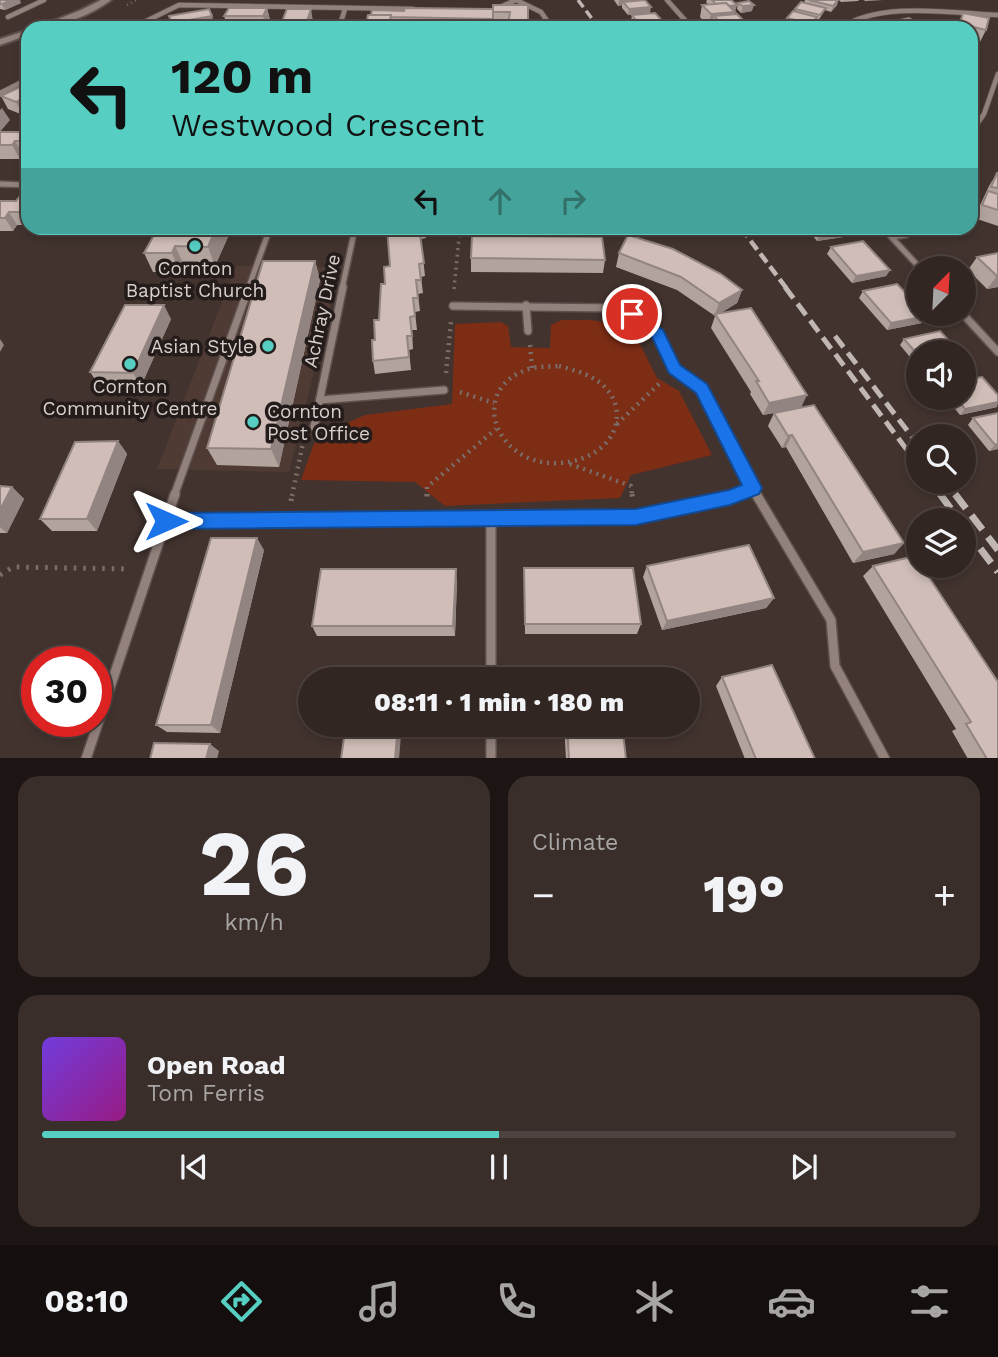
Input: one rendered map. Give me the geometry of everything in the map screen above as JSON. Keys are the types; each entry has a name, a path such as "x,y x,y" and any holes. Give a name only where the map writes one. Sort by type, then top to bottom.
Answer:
{"main road":[{"path":"56,21 107,0"},
{"path":"0,42 21,34"}],"street":[{"path":"8,18 44,0"},
{"path":"174,0 179,5"},
{"path":"295,8 302,0"},
{"path":"486,9 516,0 541,12 547,21"},
{"path":"667,0 686,21"},
{"path":"146,21 179,5 422,9"},
{"path":"341,21 345,9"},
{"path":"849,21 880,12 998,15"},
{"path":"978,123 998,74"},
{"path":"0,93 21,82"},
{"path":"0,184 21,185"},
{"path":"86,758 148,569 268,235"},
{"name":"Achray Drive","path":"314,427 354,235"},
{"path":"901,235 892,237 909,256"},
{"path":"527,305 528,331"},
{"path":"453,306 616,308 632,314 658,334 674,369 701,388 753,488 831,620 835,666 885,758"},
{"path":"974,326 998,352"},
{"path":"320,400 444,390"},
{"path":"166,521 636,517 730,498 753,488"},
{"path":"491,518 491,667"},
{"path":"491,737 491,758"}],"path":[{"path":"127,5 137,0"},
{"path":"617,424 615,404 602,385 581,371 559,366 532,368 508,381 494,403 496,429 507,446 518,454 539,462 570,464 631,486 636,517"},
{"path":"570,464 594,455 611,439 617,424 674,369"},
{"path":"462,393 494,403"},
{"path":"288,520 302,441 314,427"},
{"path":"426,519 427,487 496,429"},
{"path":"0,575 13,567 148,569"}],"shaded area":[{"path":"236,266 340,267 289,472 157,469"},
{"path":"561,320 591,320 622,325 636,336 657,378 679,391 712,455 631,475 620,498 445,506 415,482 301,480 314,443 339,442 347,423 365,415 452,404 455,324 501,322 508,326 511,347 550,348 551,325"}],"building":[{"path":"645,0 651,7 629,9 623,2"},
{"path":"712,0 731,0 737,5 716,4"},
{"path":"809,0 838,0 833,6"},
{"path":"749,1 754,5 743,6 738,3"},
{"path":"801,2 826,8 820,15 795,9"},
{"path":"726,3 735,12 711,14 702,5"},
{"path":"493,5 528,5 528,21 509,21 510,12 493,12"},
{"path":"229,8 267,8 263,16 224,16"},
{"path":"405,8 493,9 493,19 371,15 372,10 404,11"},
{"path":"209,9 212,16 171,21 169,16"},
{"path":"287,9 311,9 307,21 282,21"},
{"path":"793,11 817,17 814,21 787,18"},
{"path":"655,13 662,21 637,21 632,15"},
{"path":"963,13 989,18 986,30 978,28 978,21 961,21"},
{"path":"737,14 744,21 719,21 714,16"},
{"path":"368,15 391,15 390,21 367,21"},
{"path":"21,87 21,99 16,102 1,96"},
{"path":"0,132 21,132 21,141 15,141 12,145 0,145"},
{"path":"997,173 998,188 991,187"},
{"path":"988,191 998,194 998,210 982,205"},
{"path":"21,196 21,212 9,212 5,218 0,218 0,201 16,201"},
{"path":"154,235 213,235 208,247 175,246 172,253 144,253"},
{"path":"388,235 420,235 424,263 419,264 421,280 416,280 418,298 413,298 415,316 410,317 412,336 407,336 409,357 373,361 374,320 379,320 381,284 385,284 384,267 390,266"},
{"path":"628,235 673,249 721,274 742,290 719,303 681,277 619,253"},
{"path":"472,236 602,237 605,260 471,258"},
{"path":"863,241 890,270 856,276 831,247"},
{"path":"998,253 998,275 997,276 977,257"},
{"path":"263,261 315,261 271,449 207,448"},
{"path":"897,284 906,293 906,320 891,323 863,291"},
{"path":"125,305 164,305 133,373 90,372"},
{"path":"751,308 807,395 769,403 756,381 759,381 715,314"},
{"path":"940,331 948,340 906,341 904,339"},
{"path":"982,377 998,395 998,402 976,407 976,378"},
{"path":"814,405 904,543 863,552 792,435 788,436 774,413"},
{"path":"998,413 998,444 995,445 973,418"},
{"path":"118,441 87,519 40,519 75,442"},
{"path":"0,486 12,487 0,510"},
{"path":"211,538 257,538 211,725 156,725"},
{"path":"749,545 774,598 667,621 647,566"},
{"path":"906,558 906,578 930,578 998,682 998,758 986,758 966,724 971,722 873,566"},
{"path":"524,568 633,568 641,624 525,624"},
{"path":"321,569 456,569 453,626 312,626"},
{"path":"772,665 815,758 756,758 722,677"},
{"path":"344,737 397,737 395,758 341,758"},
{"path":"568,737 623,737 626,758 569,758"},
{"path":"154,743 210,744 206,758 150,758"}],"railway":[{"path":"578,0 594,21"},
{"path":"746,235 787,289"},
{"path":"785,287 906,449"},
{"path":"835,336 906,429"},
{"path":"940,494 950,508"},
{"path":"955,494 998,550"},
{"path":"976,543 998,572"}],"place":[{"name":"Cornton Baptist Church","path":"195,246"},
{"name":"Asian Style","path":"268,346"},
{"name":"Cornton Community Centre","path":"130,364"},
{"name":"Cornton Post Office","path":"253,422"}],"route":[{"path":"166,521 636,517 730,498 753,488 701,388 674,369 658,334 632,314"}]}
